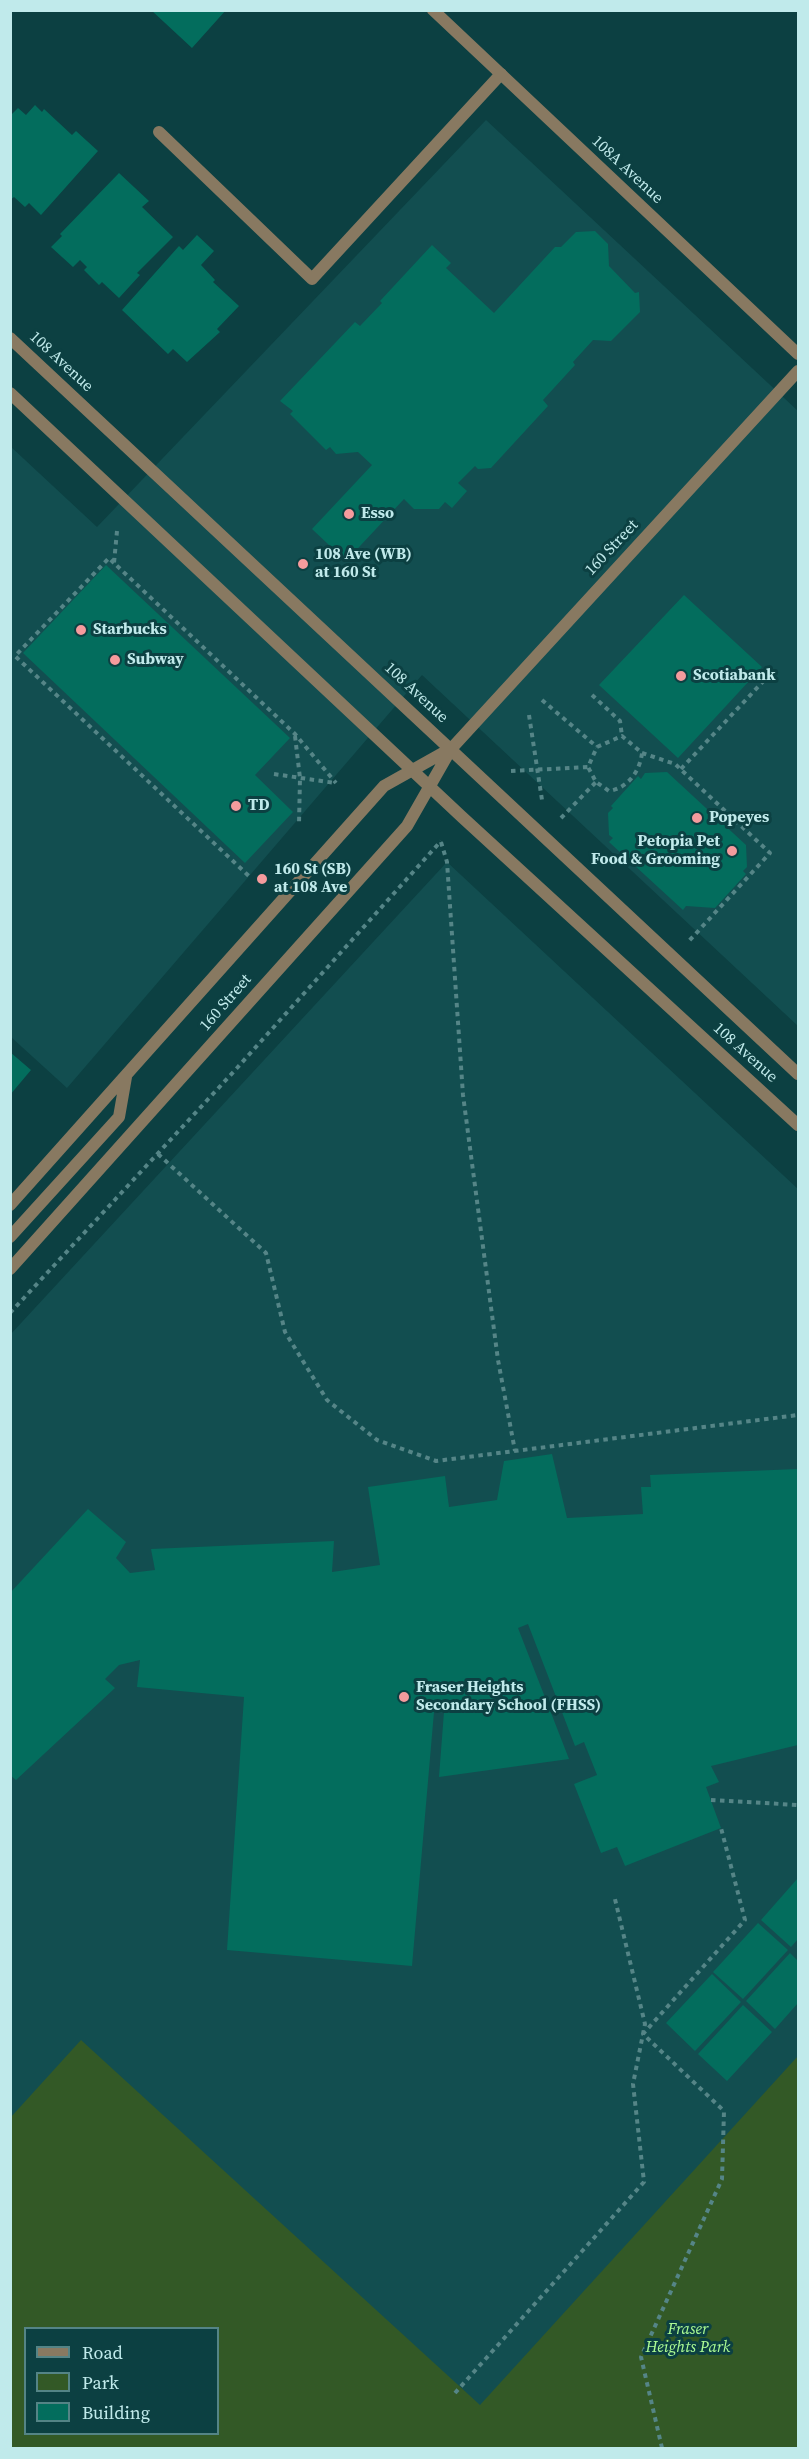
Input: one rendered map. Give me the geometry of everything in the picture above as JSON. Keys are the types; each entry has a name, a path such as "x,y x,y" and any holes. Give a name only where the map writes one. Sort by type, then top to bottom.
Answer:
{"street":[{"name":"108A Avenue","path":"433,10 798,354"},
{"path":"159,132 312,279 501,74"},
{"name":"108 Avenue","path":"10,338 798,1074"},
{"name":"160 Street","path":"10,1269 407,826 451,749 798,371"},
{"name":"108 Avenue","path":"10,393 430,788 798,1125"},
{"name":"160 Street","path":"10,1205 384,786 451,749"},
{"path":"10,1237 119,1117 126,1077"}],"path":[{"path":"114,563 117,531"},
{"path":"251,878 15,656 109,558 295,734 336,783 274,774"},
{"path":"681,769 771,673"},
{"path":"592,695 620,721 622,736 642,753 675,764 770,853 687,944"},
{"path":"542,700 597,747"},
{"path":"529,715 542,802"},
{"path":"295,734 300,778 299,825"},
{"path":"588,767 597,747 622,736"},
{"path":"588,767 596,782 609,791 618,790 641,766 642,753"},
{"path":"502,771 588,767"},
{"path":"555,824 596,782"},
{"path":"10,1313 158,1154 441,841 447,862 462,1095 498,1360 515,1451"},
{"path":"158,1154 266,1253 285,1332 327,1400 376,1440 436,1461 798,1414"},
{"path":"711,1800 798,1806"},
{"path":"643,2034 745,1920 721,1828"},
{"path":"455,2393 644,2182 633,2085 645,2024 614,1895"},
{"path":"643,2034 724,2111 722,2179 641,2356 662,2448"}],"shaded area":[{"path":"486,120 798,411 798,1026 422,675 67,1088 11,1037 10,446 97,527"},
{"name":"Fraser Heights Secondary School (FHSS)","path":"447,862 798,1189 798,2059 445,2448 11,2448 10,1335"}],"green space":[{"name":"Fraser Heights Park","path":"81,2040 480,2405 798,2056 798,2448 11,2448 11,2117"}],"building":[{"path":"151,10 226,10 192,48"},
{"path":"35,105 42,112 44,109 72,135 76,131 98,151 41,215 29,203 25,207 14,197 10,200 10,116 18,108 26,115"},
{"path":"119,173 149,201 142,207 173,237 137,273 140,275 119,298 102,282 99,285 84,270 87,267 80,260 73,267 51,247 62,236 60,234"},
{"path":"595,231 608,244 609,266 635,293 639,292 640,312 611,341 593,340 573,362 575,365 543,400 548,406 491,468 478,469 475,466 458,483 467,491 452,508 445,502 439,509 414,509 404,499 346,561 312,529 372,465 358,452 336,454 330,447 326,450 290,414 293,411 280,401 355,322 360,326 432,245 451,263 446,268 494,313 555,247 561,247 576,232"},
{"path":"197,235 214,251 201,265 215,280 213,282 239,306 217,329 220,332 187,362 173,349 168,354 122,310 179,246 183,250"},
{"path":"106,565 290,738 255,775 293,812 245,863 23,653"},
{"name":"Scotiabank","path":"684,595 762,667 678,758 599,685"},
{"path":"667,772 746,845 747,867 743,871 746,874 715,908 686,906 683,910 609,842 613,838 609,835 608,813 613,808 611,806 638,776 641,779 645,773"},
{"path":"10,1052 31,1070 10,1095"},
{"path":"552,1454 567,1518 643,1514 641,1487 651,1487 650,1475 798,1469 798,1745 711,1766 719,1782 706,1787 721,1828 625,1866 617,1847 601,1853 574,1784 597,1775 584,1742 575,1746 528,1624 518,1628 569,1759 439,1777 444,1712 434,1712 412,1966 227,1950 244,1697 137,1687 140,1660 119,1665 105,1679 115,1688 16,1780 10,1775 10,1593 88,1509 126,1542 116,1558 130,1573 155,1570 151,1549 334,1541 332,1572 380,1565 368,1487 445,1476 449,1507 497,1500 504,1461"},
{"path":"798,1878 798,1939 791,1947 761,1920"},
{"path":"758,1923 788,1950 743,1999 713,1972"},
{"path":"790,1953 798,1961 798,2003 775,2029 746,2001"},
{"path":"712,1974 741,2002 695,2051 666,2023"},
{"path":"743,2005 772,2032 727,2081 698,2054"}],"place":[{"name":"Esso","path":"349,514"},
{"name":"108 Ave (WB) at 160 St","path":"303,564"},
{"name":"Starbucks","path":"81,630"},
{"name":"Subway","path":"115,660"},
{"name":"Scotiabank","path":"681,676"},
{"name":"TD","path":"236,806"},
{"name":"Popeyes","path":"697,818"},
{"name":"Petopia Pet Food & Grooming","path":"732,851"},
{"name":"160 St (SB) at 108 Ave","path":"262,879"},
{"name":"Fraser Heights Secondary School (FHSS)","path":"404,1697"}]}
